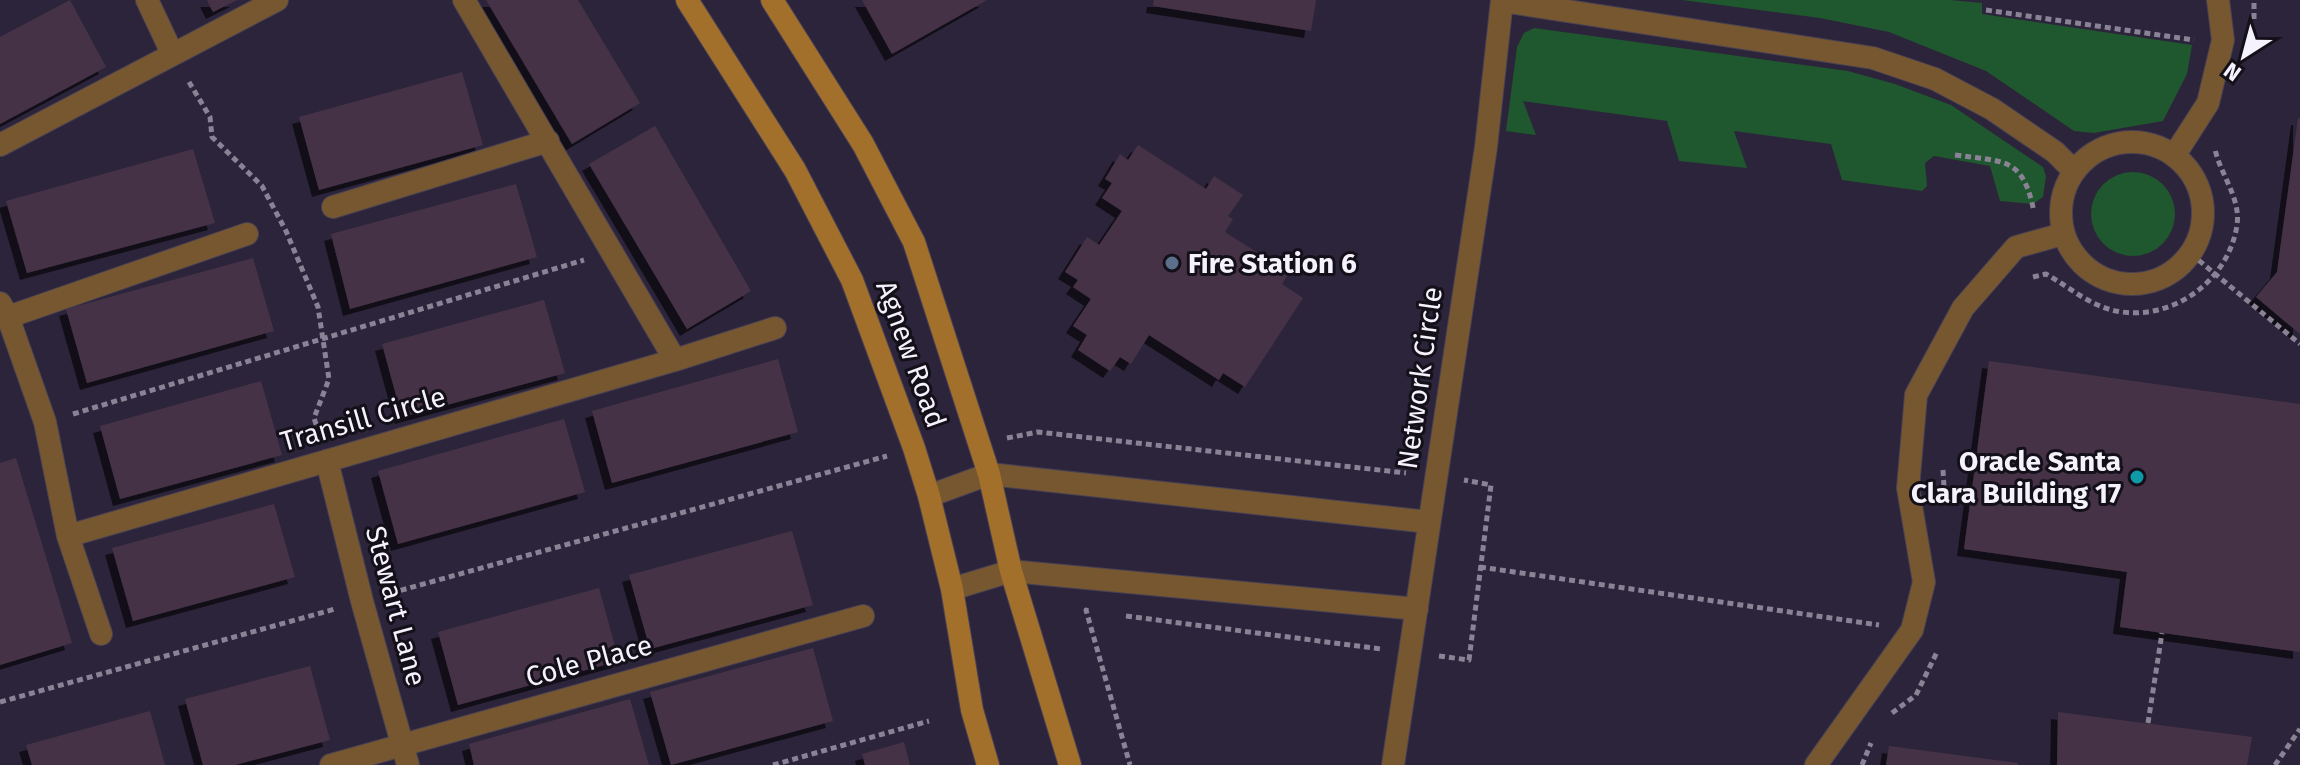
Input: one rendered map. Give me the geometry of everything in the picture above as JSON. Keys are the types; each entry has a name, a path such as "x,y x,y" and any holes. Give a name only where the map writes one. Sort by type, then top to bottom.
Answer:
{"main road":[{"name":"Agnew Road","path":"687,0 795,170 852,280 929,496 952,589 972,710 988,765"},
{"name":"Agnew Road","path":"772,0 863,144 914,242 989,474 1011,571 1070,765"}],"street":[{"path":"147,0 172,53"},
{"path":"0,145 277,0"},
{"path":"464,0 675,360"},
{"path":"1502,0 1873,58 1935,79 1992,109 2055,152 2074,171"},
{"name":"Network Circle","path":"1393,765 1486,147 1502,0"},
{"path":"2174,156 2208,103 2223,40 2218,0"},
{"path":"333,207 548,141"},
{"path":"2132,142 2154,146 2174,156 2190,172 2200,191 2203,213 2200,235 2191,254 2175,271 2155,281 2132,285 2110,281 2089,271 2073,255 2063,234 2060,212 2064,191 2074,171 2090,155 2110,145 2132,142"},
{"path":"101,634 68,536 45,422 4,310 247,234"},
{"path":"1816,765 1912,630 1924,582 1908,488 1916,395 1963,308 2016,247 2063,234"},
{"name":"Transill Circle","path":"68,536 675,360 775,328"},
{"name":"Stewart Lane","path":"327,461 405,754"},
{"path":"929,496 989,474 1429,522"},
{"path":"952,589 1011,571 1417,609"},
{"name":"Cole Place","path":"331,765 405,754 863,616"}],"path":[{"path":"1986,10 2192,40 2252,41 2254,0"},
{"path":"2031,277 2046,274 2087,301 2122,312 2158,311 2190,299 2216,273 2237,224 2232,193 2214,151 2221,138"},
{"path":"1955,155 2008,163 2022,174 2033,204 2046,274"},
{"path":"45,422 612,251"},
{"path":"2191,254 2300,344"},
{"path":"979,443 1038,432 1436,476 1491,485 1469,660 1117,614"},
{"path":"0,702 914,448"},
{"path":"1943,456 1946,516"},
{"path":"1480,567 1912,630"},
{"path":"1101,612 1086,610 1130,765"},
{"path":"2148,723 2162,633"},
{"path":"1880,722 1916,695 1940,642"},
{"path":"773,765 929,721"},
{"path":"2275,765 2300,729"},
{"path":"1862,765 1874,736"}],"green space":[{"path":"1682,0 1950,0 1982,3 1982,14 2192,45 2187,74 2163,121 2094,133 2074,131 1986,71 1889,32 1820,18"},
{"path":"1534,28 1848,71 1895,84 1951,105 2043,167 2046,176 2043,197 2033,204 2000,201 1990,166 1934,156 1925,163 1927,186 1922,191 1842,180 1831,144 1734,131 1747,168 1679,161 1667,121 1523,101 1536,135 1506,131 1517,47 1524,33"},
{"path":"2133,172 2156,179 2168,191 2175,214 2168,237 2156,249 2133,256 2110,249 2098,237 2091,214 2098,191 2110,179"}],"building":[{"path":"70,0 106,67 0,124 0,37"},
{"path":"207,0 237,0 213,12"},
{"path":"486,0 578,0 640,103 572,144"},
{"path":"862,0 987,0 892,54"},
{"path":"1154,0 1316,0 1311,31 1153,6"},
{"path":"462,72 483,145 319,190 299,117"},
{"path":"2298,118 2300,334 2256,297 2277,272"},
{"path":"655,126 751,291 687,329 589,164"},
{"name":"Fire Station 6","path":"1138,145 1206,189 1214,176 1243,195 1228,216 1233,219 1225,232 1289,273 1282,284 1303,298 1245,387 1223,373 1219,380 1149,335 1131,364 1120,357 1110,371 1078,350 1087,335 1073,326 1091,299 1073,287 1078,280 1065,272 1087,237 1099,245 1122,211 1102,198 1112,183 1105,179 1120,154 1128,160"},
{"path":"193,149 215,223 27,273 6,201"},
{"path":"516,184 537,257 350,309 331,234"},
{"path":"253,258 274,331 87,383 66,309"},
{"path":"544,300 565,373 402,417 382,344"},
{"path":"778,359 798,432 612,483 592,411"},
{"name":"Oracle Santa Clara Building 17","path":"1989,361 2300,404 2300,652 2120,627 2127,572 1964,549"},
{"path":"261,381 282,455 120,499 100,426"},
{"path":"564,419 585,492 398,544 378,471"},
{"path":"16,458 72,643 0,665 0,463"},
{"path":"274,504 295,577 133,621 112,548"},
{"path":"792,531 813,605 650,649 629,575"},
{"path":"599,588 619,661 458,705 438,632"},
{"path":"813,648 833,721 671,765 650,692"},
{"path":"310,666 330,740 235,765 203,765 185,699"},
{"path":"630,699 649,765 474,765 469,744"},
{"path":"150,711 165,765 32,765 26,745"},
{"path":"2058,712 2252,737 2247,765 2057,765"},
{"path":"904,742 910,765 865,765 862,754"},
{"path":"1889,746 2018,763 2018,765 1886,765"}],"place":[{"name":"Fire Station 6","path":"1172,263"},
{"name":"Oracle Santa Clara Building 17","path":"2137,477"}]}
